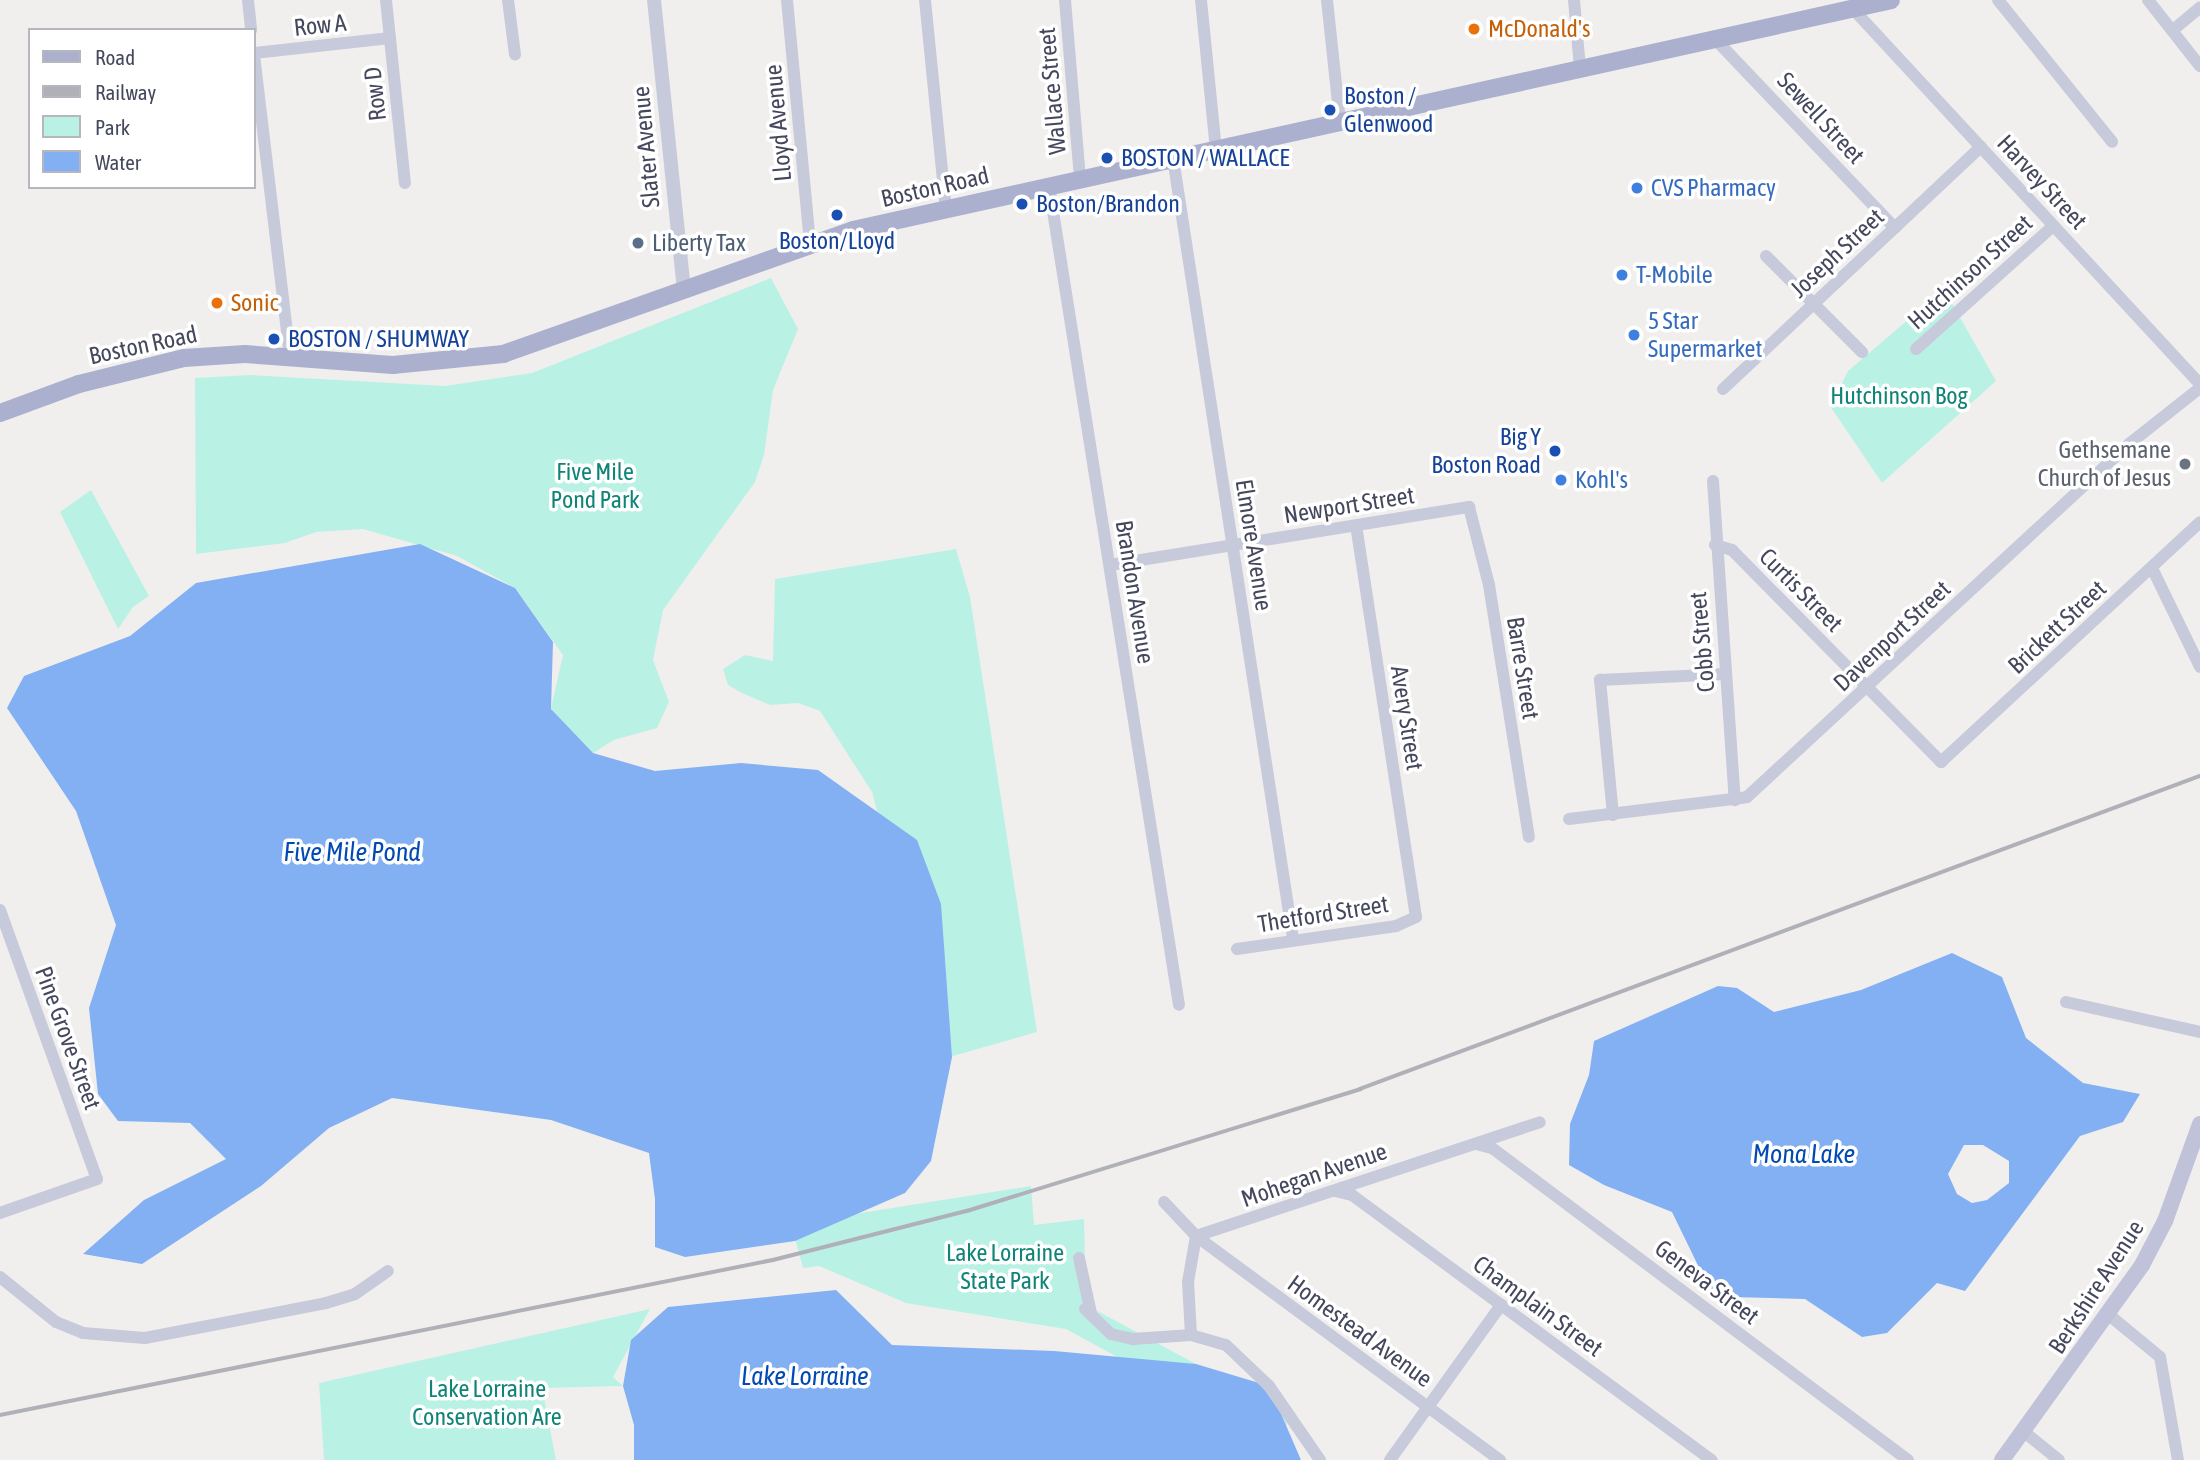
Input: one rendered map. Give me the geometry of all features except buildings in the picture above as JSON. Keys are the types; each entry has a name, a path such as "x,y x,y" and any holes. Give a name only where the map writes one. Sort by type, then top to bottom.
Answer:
{"main road":[{"name":"Boston Road","path":"0,414 162,361 245,354 393,365 467,361 552,340 810,243 946,209 1891,0"},
{"name":"Berkshire Avenue","path":"2002,1460 2109,1315 2157,1240 2200,1124"}],"street":[{"path":"248,0 251,28"},
{"name":"Row D","path":"386,0 405,183"},
{"path":"508,0 514,55"},
{"name":"Slater Avenue","path":"654,0 684,289"},
{"name":"Lloyd Avenue","path":"787,0 810,243"},
{"path":"925,0 946,209"},
{"name":"Wallace Street","path":"1065,0 1080,179"},
{"path":"1200,0 1216,149"},
{"path":"1327,0 1340,121"},
{"path":"1574,0 1580,68"},
{"path":"1998,0 2112,142"},
{"path":"2148,0 2200,66"},
{"path":"2173,30 2200,6"},
{"name":"Harvey Street","path":"1853,9 2200,386"},
{"name":"Row A","path":"256,54 390,38"},
{"name":"Sewell Street","path":"1715,39 1895,228"},
{"path":"256,71 290,357"},
{"name":"Joseph Street","path":"1723,389 1981,148"},
{"name":"Elmore Avenue","path":"1173,158 1293,939"},
{"name":"Brandon Avenue","path":"1049,186 1179,1005"},
{"name":"Hutchinson Street","path":"1916,349 2053,226"},
{"path":"1766,256 1816,301 1862,352"},
{"name":"Davenport Street","path":"1569,819 1747,797 2129,444 2200,386"},
{"name":"Cobb Street","path":"1713,481 1715,545 1735,800"},
{"name":"Newport Street","path":"1110,565 1469,507"},
{"name":"Barre Street","path":"1469,507 1489,585 1529,837"},
{"name":"Brickett Street","path":"1941,762 2200,522"},
{"name":"Avery Street","path":"1356,526 1416,917"},
{"name":"Curtis Street","path":"1715,545 1732,550 1941,762"},
{"path":"2152,568 2200,667"},
{"path":"1613,815 1600,680 1726,674"},
{"name":"Pine Grove Street","path":"0,911 97,1179 0,1213"},
{"name":"Thetford Street","path":"1237,950 1293,939 1396,926 1416,917"},
{"path":"2066,1002 2200,1032"},
{"name":"Mohegan Avenue","path":"1196,1236 1540,1122"},
{"name":"Geneva Street","path":"1476,1144 1492,1148 1909,1460"},
{"name":"Champlain Street","path":"1335,1191 1352,1195 1712,1460"},
{"name":"Homestead Avenue","path":"1164,1202 1196,1236 1500,1460"},
{"path":"1191,1335 1188,1282 1196,1236"},
{"path":"1079,1258 1088,1311 1111,1334 1133,1339 1191,1335 1226,1345 1269,1386 1320,1460"},
{"path":"0,1277 56,1322 83,1334 145,1338 327,1303 355,1294 388,1270"},
{"path":"1390,1460 1500,1305"},
{"path":"2109,1315 2161,1357 2178,1460"},
{"path":"2023,1431 2059,1460"}],"green space":[{"name":"Five Mile Pond Park","path":"771,278 798,329 773,390 764,455 755,482 663,610 653,660 669,702 657,728 614,740 593,753 572,738 551,708 563,655 515,588 457,556 363,529 316,532 285,543 196,554 195,378 251,375 445,386 532,373"},
{"name":"Hutchinson Bog","path":"1944,289 1996,381 1882,483 1830,406 1848,371"},
{"path":"91,490 149,596 133,607 118,629 60,512"},
{"path":"956,549 970,597 1037,1032 869,1080 887,849 872,792 820,711 798,703 770,705 742,693 728,685 723,669 745,655 773,661 775,579"},
{"name":"Lake Lorraine State Park","path":"1031,1186 1034,1225 1084,1219 1086,1305 1290,1414 1276,1460 1258,1434 1066,1329 906,1303 819,1266 803,1268 791,1224"},
{"name":"Lake Lorraine Conservation Are","path":"650,1309 613,1377 623,1386 542,1388 556,1460 324,1460 319,1383"}],"water":[{"name":"Five Mile Pond","path":"420,544 515,588 553,642 551,709 593,753 655,771 741,763 818,770 917,840 941,904 952,1057 931,1161 905,1193 795,1241 685,1257 655,1247 655,1199 649,1153 551,1120 392,1098 329,1128 261,1186 142,1264 83,1254 144,1200 226,1159 190,1123 118,1121 98,1094 89,1008 116,925 76,811 7,708 24,676 130,636 196,583"},
{"name":"Mona Lake","path":"1952,953 2002,977 2026,1038 2083,1083 2140,1094 2123,1122 2080,1136 1965,1291 1937,1283 1887,1333 1862,1337 1805,1299 1732,1297 1709,1288 1672,1212 1604,1185 1569,1165 1570,1124 1589,1075 1594,1041 1718,986 1737,988 1774,1012 1861,990","holes":["1964,1145 1983,1145 2009,1161 2009,1183 1987,1200 1972,1203 1957,1194 1948,1174"]},
{"name":"Lake Lorraine","path":"836,1290 892,1345 1054,1351 1196,1364 1269,1386 1301,1460 634,1460 634,1425 623,1386 631,1340 668,1307"}],"railway":[{"path":"0,1415 773,1260 967,1211 1360,1089 2200,776"}],"place":[{"name":"McDonald's","path":"1474,29"},
{"name":"Boston / Glenwood","path":"1330,110"},
{"name":"BOSTON / WALLACE","path":"1107,158"},
{"name":"CVS Pharmacy","path":"1637,188"},
{"name":"Boston/Brandon","path":"1022,204"},
{"name":"Boston/Lloyd","path":"837,215"},
{"name":"Liberty Tax","path":"638,243"},
{"name":"T-Mobile","path":"1622,275"},
{"name":"Sonic","path":"217,303"},
{"name":"5 Star Supermarket","path":"1634,335"},
{"name":"BOSTON / SHUMWAY","path":"274,339"},
{"name":"Big Y Boston Road","path":"1555,451"},
{"name":"Gethsemane Church of Jesus","path":"2185,464"},
{"name":"Kohl's","path":"1561,480"}]}
